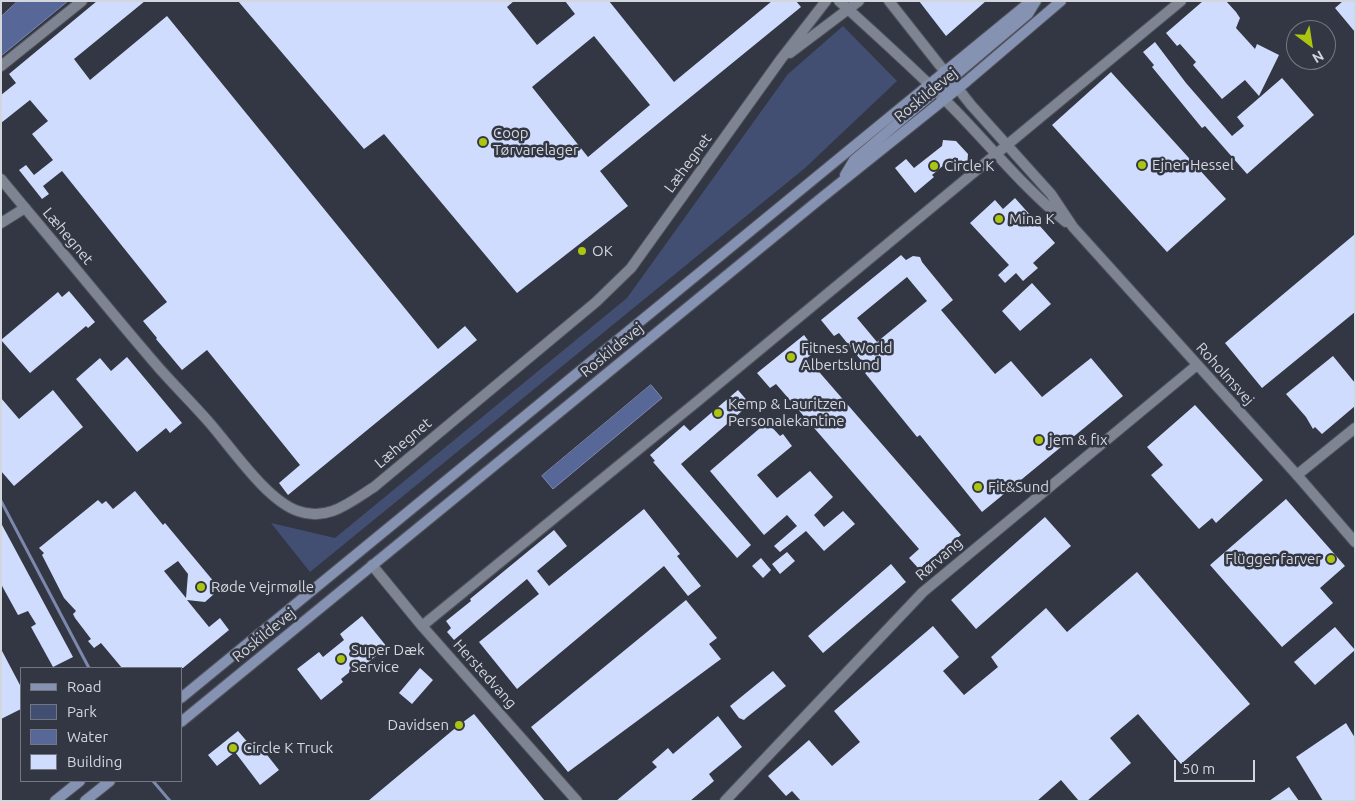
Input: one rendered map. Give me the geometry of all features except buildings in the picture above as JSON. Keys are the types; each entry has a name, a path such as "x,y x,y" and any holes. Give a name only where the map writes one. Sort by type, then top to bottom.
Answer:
{"main road":[{"name":"Roskildevej","path":"182,697 1031,1"},
{"path":"955,84 1028,14 1036,1"},
{"name":"Roskildevej","path":"182,721 842,181 944,100 955,84 1061,1"},
{"path":"842,181 854,160 936,91 942,81 944,71"},
{"path":"55,801 79,782"},
{"path":"85,801 109,782"}],"street":[{"path":"1,66 82,1"},
{"name":"Læhegnet","path":"1,179 159,368 208,420 277,501 298,511 325,514 346,506 374,487 596,302 624,275 781,59 826,1"},
{"name":"Roholmsvej","path":"839,1 936,91 1041,202 1073,228 1355,542"},
{"name":"Læhegnet","path":"781,59 859,1"},
{"name":"Roholmsvej","path":"889,1 944,71 1051,194 1073,228"},
{"path":"422,626 1181,1"},
{"path":"1,223 25,208"},
{"name":"Rørvang","path":"725,801 923,592 1196,365"},
{"path":"1297,476 1355,428"},
{"name":"Herstedvang","path":"372,566 422,626 578,801"}],"green space":[{"path":"843,26 897,81 805,168 310,572 271,523 335,538 627,298 788,74"}],"water":[{"path":"18,1 68,1 1,56 1,17"},
{"path":"651,385 662,398 553,489 542,476"}],"waterway":[{"path":"1,501 88,667"},
{"path":"154,782 170,801"}],"place":[{"name":"Coop Tørvarelager","path":"483,142"},
{"name":"Ejner Hessel","path":"1142,165"},
{"name":"Circle K","path":"934,166"},
{"name":"Mina K","path":"999,219"},
{"name":"OK","path":"582,251"},
{"name":"Fitness World Albertslund","path":"791,357"},
{"name":"Kemp & Lauritzen Personalekantine","path":"718,413"},
{"name":"jem & fix","path":"1039,440"},
{"name":"Fit&Sund","path":"978,487"},
{"name":"Flügger farver","path":"1331,559"},
{"name":"Røde Vejrmølle","path":"201,587"},
{"name":"Super Dæk Service","path":"341,659"},
{"name":"Davidsen","path":"459,725"},
{"name":"Circle K Truck","path":"233,748"}]}
